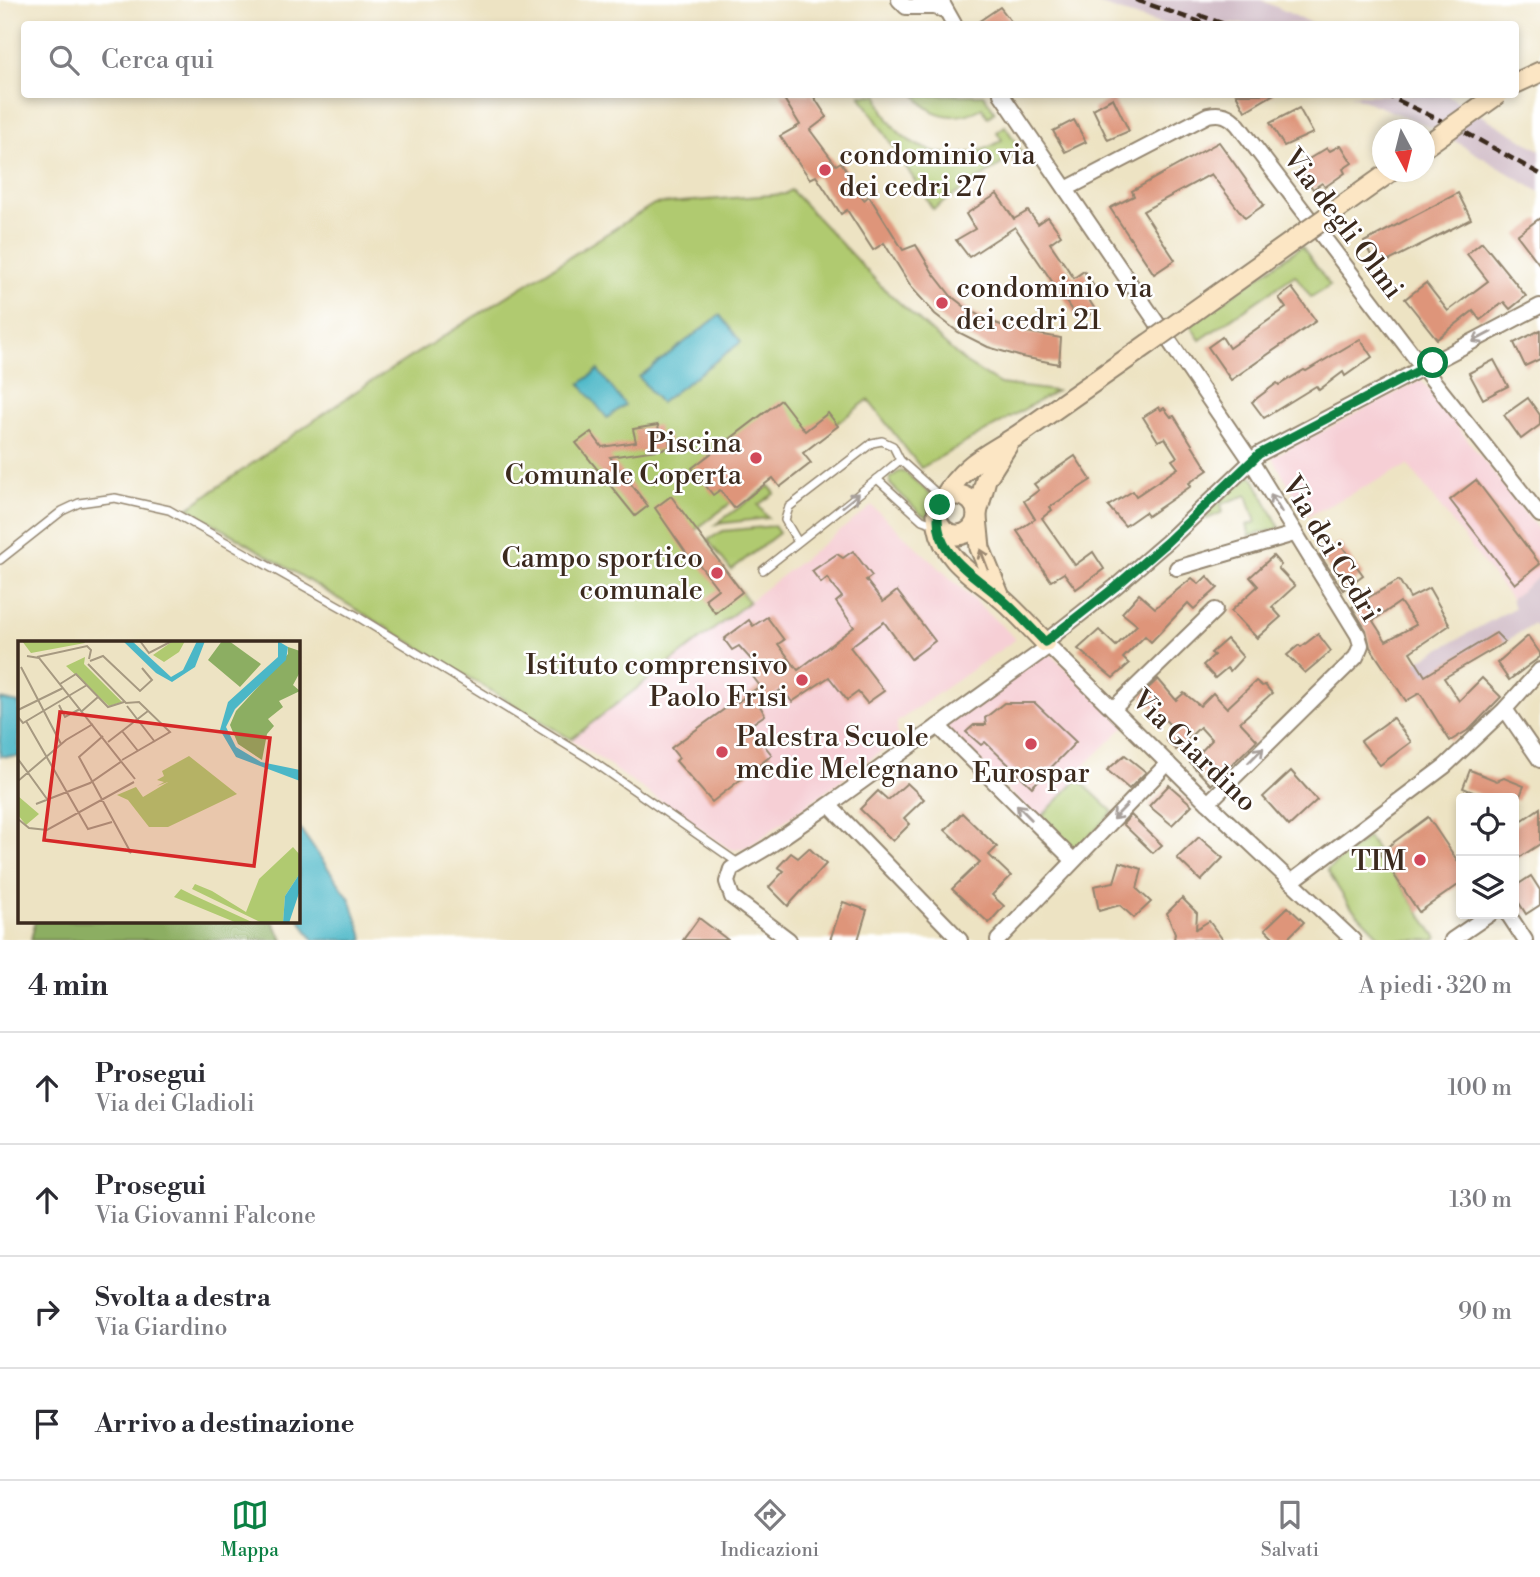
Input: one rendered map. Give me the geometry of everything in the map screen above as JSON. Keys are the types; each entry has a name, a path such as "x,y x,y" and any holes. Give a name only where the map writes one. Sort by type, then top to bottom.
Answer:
{"street":[{"path":"899,0 906,7 943,5 952,21"},
{"path":"1519,82 1540,72"},
{"name":"Via dei Cedri","path":"1004,98 1251,461 1294,534 1357,631 1361,645 1356,657 1208,803"},
{"path":"1435,139 1492,98"},
{"name":"Via degli Olmi","path":"1066,189 1208,115 1228,115 1540,515"},
{"name":"Via Giardino","path":"1353,940 1208,803 1001,598 973,578 948,552 940,538 938,511 943,499 966,468 1012,440 1376,182"},
{"path":"789,940 729,894 729,871 738,863 768,847 829,804 1047,644 1167,542 1259,454 1540,306"},
{"name":"Via Giardino","path":"1001,598 980,548 977,516 985,479 1012,440"},
{"path":"938,525 948,534 961,535 972,528 977,516 972,501 967,497 954,494 943,499"},
{"path":"1177,568 1294,534"},
{"path":"1113,709 1215,610"},
{"path":"1291,882 1440,771 1505,709 1540,670"},
{"path":"1505,709 1540,760"},
{"path":"938,726 1073,860"},
{"path":"998,940 1168,763"},
{"path":"829,804 960,940"},
{"path":"1452,940 1483,919"},
{"path":"1511,919 1525,940"}],"lane":[{"path":"798,542 785,520 786,512 792,504 877,441 889,443 900,460 943,499"},
{"path":"762,570 900,460"},
{"path":"877,479 922,520 938,525"},
{"path":"0,560 62,511 79,503 115,498 169,510 355,615 588,758 738,863"}],"shaded area":[{"path":"1085,0 1261,0 1306,21 1151,21"},
{"path":"1358,98 1452,98 1540,150 1540,192 1435,129 1435,119 1410,119"},
{"path":"1421,380 1540,532 1540,576 1511,599 1408,465 1308,516 1272,457"},
{"name":"Istituto comprensivo Paolo Frisi","path":"872,506 1016,639 897,722 897,740 750,846 735,850 728,848 571,739"},
{"path":"1540,576 1540,633 1533,624 1505,642 1496,633 1425,676 1416,662 1514,608 1511,599"},
{"path":"1048,651 1125,726 1075,775 1078,779 1038,820 944,726"}],"green space":[{"path":"862,98 879,98 885,114 896,129 911,141 946,153 984,149 1002,140 997,132 1005,126 1021,151 933,209"},
{"path":"918,98 986,98 995,112 988,117 982,108 964,115 946,115 929,109"},
{"path":"791,190 882,287 966,363 1000,384 1056,391 921,468 868,400 695,530 749,602 571,739 188,508 358,390 654,204 785,194"},
{"path":"1302,246 1330,286 1311,297 1295,275 1200,340 1190,325"},
{"path":"900,471 906,473 936,499 932,519 921,514 890,484 890,478"},
{"path":"1249,477 1253,477 1280,528 1250,536 1247,525 1256,522 1247,495 1221,504 1223,512 1204,518 1206,511"},
{"path":"769,486 775,493 758,505 768,518 716,524"},
{"path":"774,526 779,533 731,570 708,540 723,531"},
{"path":"1078,779 1113,812 1076,851 1042,816"},
{"path":"1368,837 1437,938 1434,940 1383,940 1348,904 1327,870"},
{"path":"35,922 274,922 283,940 31,940"}],"water":[{"path":"720,315 741,342 660,403 639,377"},
{"path":"598,370 625,405 607,418 580,384"},
{"path":"0,699 18,703 18,757 0,756"},
{"path":"299,827 350,899 364,940 313,940 299,919"}],"building":[{"path":"1000,7 1011,21 979,21"},
{"path":"783,98 815,98 827,117 810,130 836,165 841,162 864,200 869,196 903,250 916,245 951,296 969,310 1015,330 1061,338 1059,364 988,347 958,332 935,314 912,288 884,243 873,250 847,210 841,214 816,176 810,179 780,136 800,125"},
{"path":"1113,98 1129,131 1108,140 1093,109"},
{"path":"1238,98 1267,98 1245,111"},
{"path":"1299,108 1313,133 1284,146 1270,123"},
{"path":"1074,120 1086,142 1065,152 1053,131"},
{"path":"1219,142 1264,205 1245,218 1211,174 1143,211 1175,260 1154,274 1110,208 1134,196 1132,191"},
{"path":"1341,145 1352,163 1343,169 1345,173 1325,187 1322,183 1313,189 1300,170 1310,165 1307,160 1327,148 1330,151"},
{"path":"1458,193 1471,219 1377,267 1364,242"},
{"path":"997,194 1014,219 1028,211 1038,224 1048,217 1061,235 1050,243 1074,278 1084,271 1095,288 1086,295 1096,311 1079,321 1015,227 969,257 956,240 975,229 966,214"},
{"path":"1540,218 1540,265 1517,235"},
{"path":"1482,242 1526,296 1510,309 1504,302 1480,320 1473,311 1437,339 1405,299 1426,283 1448,311 1488,281 1467,254"},
{"path":"1292,288 1316,321 1231,380 1208,347 1222,337 1229,348 1286,308 1279,298"},
{"path":"1540,330 1540,359 1525,366 1514,343"},
{"path":"1360,339 1372,357 1345,376 1343,372 1319,390 1316,386 1264,418 1252,402 1277,383 1279,385 1306,371"},
{"path":"1494,360 1508,386 1483,399 1469,373"},
{"path":"1528,398 1540,415 1540,425 1521,439 1504,415"},
{"name":"Piscina Comunale Coperta","path":"781,400 805,431 828,413 838,426 803,453 811,463 780,487 773,478 734,508 720,490 713,495 692,468"},
{"path":"1159,407 1161,410 1164,408 1171,417 1174,416 1208,470 1189,483 1191,486 1148,516 1145,512 1125,526 1108,506 1133,491 1136,496 1178,468 1172,460 1177,457 1165,438 1158,441 1143,417"},
{"path":"658,425 660,438 669,437 670,448 610,457 648,506 635,516 576,443 591,432 602,447 636,442 633,429"},
{"path":"1075,456 1091,480 1050,507 1052,510 1042,518 1075,565 1093,552 1104,569 1076,589 1064,573 1051,581 1017,531 1035,519 1024,501 1039,490 1034,484"},
{"path":"1476,480 1540,564 1515,584 1450,500"},
{"name":"Campo sportico comunale","path":"671,496 742,592 715,613 705,599 718,589 692,555 689,557 655,508"},
{"path":"1339,542 1363,575 1343,590 1320,555"},
{"path":"853,551 872,576 866,580 883,602 897,591 935,641 911,659 884,622 850,647 884,691 867,703 858,692 847,700 829,677 792,702 782,689 760,706 765,715 749,726 772,755 712,802 676,761 679,758 671,748 760,686 747,669 755,664 739,646 732,650 724,639 749,620 753,626 767,617 784,640 778,644 798,670 854,627 836,602 842,597 827,578 821,583 812,571 837,554 843,558"},
{"path":"1273,556 1281,565 1278,568 1295,586 1272,607 1281,617 1257,638 1231,611 1258,586 1250,577"},
{"path":"1207,576 1218,588 1194,609 1188,603 1151,642 1145,636 1123,658 1129,664 1113,678 1078,649 1099,630 1116,646 1137,625 1122,613 1139,594 1155,608 1192,578 1199,584"},
{"path":"1399,580 1410,598 1429,588 1450,625 1410,652 1425,676 1496,633 1505,642 1444,678 1459,701 1482,678 1501,697 1470,729 1450,741 1420,693 1406,701 1370,647 1366,630 1352,607","holes":["1400,602 1416,625 1386,641 1373,621"]},
{"path":"1318,634 1331,651 1305,673 1287,655"},
{"path":"1528,636 1540,657 1509,680 1497,663"},
{"path":"1227,639 1243,657 1230,671 1227,668 1215,678 1203,665 1214,655 1211,653"},
{"path":"1158,679 1176,700 1184,693 1200,706 1213,693 1227,708 1256,681 1262,686 1265,685 1272,693 1240,722 1257,740 1211,785 1190,763 1212,740 1200,727 1176,750 1166,740 1175,730 1141,695"},
{"name":"Eurospar","path":"1004,703 1035,703 1076,742 1032,787 985,742 981,745 966,732 974,725 986,725 985,718"},
{"path":"1393,718 1411,742 1380,765 1361,741"},
{"path":"1125,755 1146,772 1129,789 1107,770"},
{"path":"1470,770 1497,781 1504,778 1524,786 1519,798 1519,793 1476,793 1463,788"},
{"path":"1291,771 1317,800 1289,826 1263,797"},
{"path":"907,783 924,799 904,818 910,824 893,841 860,809 878,791 888,800"},
{"path":"1169,785 1192,805 1172,825 1149,806"},
{"path":"1540,808 1540,844 1519,858 1519,856 1519,823"},
{"path":"962,813 997,847 989,855 1011,876 992,895 1004,906 989,923 952,889 980,862 945,830"},
{"path":"1131,815 1162,845 1153,853 1123,824"},
{"name":"TIM","path":"1428,817 1456,859 1456,886 1419,912 1379,853"},
{"path":"1199,837 1223,858 1201,881 1177,858"},
{"path":"809,848 826,864 788,906 769,887 784,871 778,867 791,853 798,858"},
{"path":"1120,862 1142,869 1137,889 1151,902 1134,918 1120,905 1099,911 1094,886 1114,882"},
{"path":"1531,876 1540,890 1540,905 1526,914 1519,903 1519,884"},
{"path":"1182,898 1197,913 1196,929 1209,921 1223,940 1174,940 1175,933 1167,913"},
{"path":"843,902 867,910 858,940 830,940"},
{"path":"1288,907 1304,922 1286,940 1276,940 1265,929"},
{"path":"699,918 728,940 683,940"}],"railway":[{"path":"1136,0 1197,21"},
{"path":"1199,15 1216,21"},
{"path":"1393,98 1461,130 1540,174"}],"place":[{"name":"condominio via dei cedri 27","path":"825,170"},
{"name":"condominio via dei cedri 21","path":"942,303"},
{"name":"Piscina Comunale Coperta","path":"756,458"},
{"name":"Campo sportico comunale","path":"717,573"},
{"name":"Istituto comprensivo Paolo Frisi","path":"802,680"},
{"name":"Eurospar","path":"1031,744"},
{"name":"Palestra Scuole medie Melegnano","path":"722,752"},
{"name":"TIM","path":"1420,860"}],"route":[{"path":"940,505 938,525 945,549 973,578 1001,598 1045,642 1167,542 1259,454 1433,363"}]}
